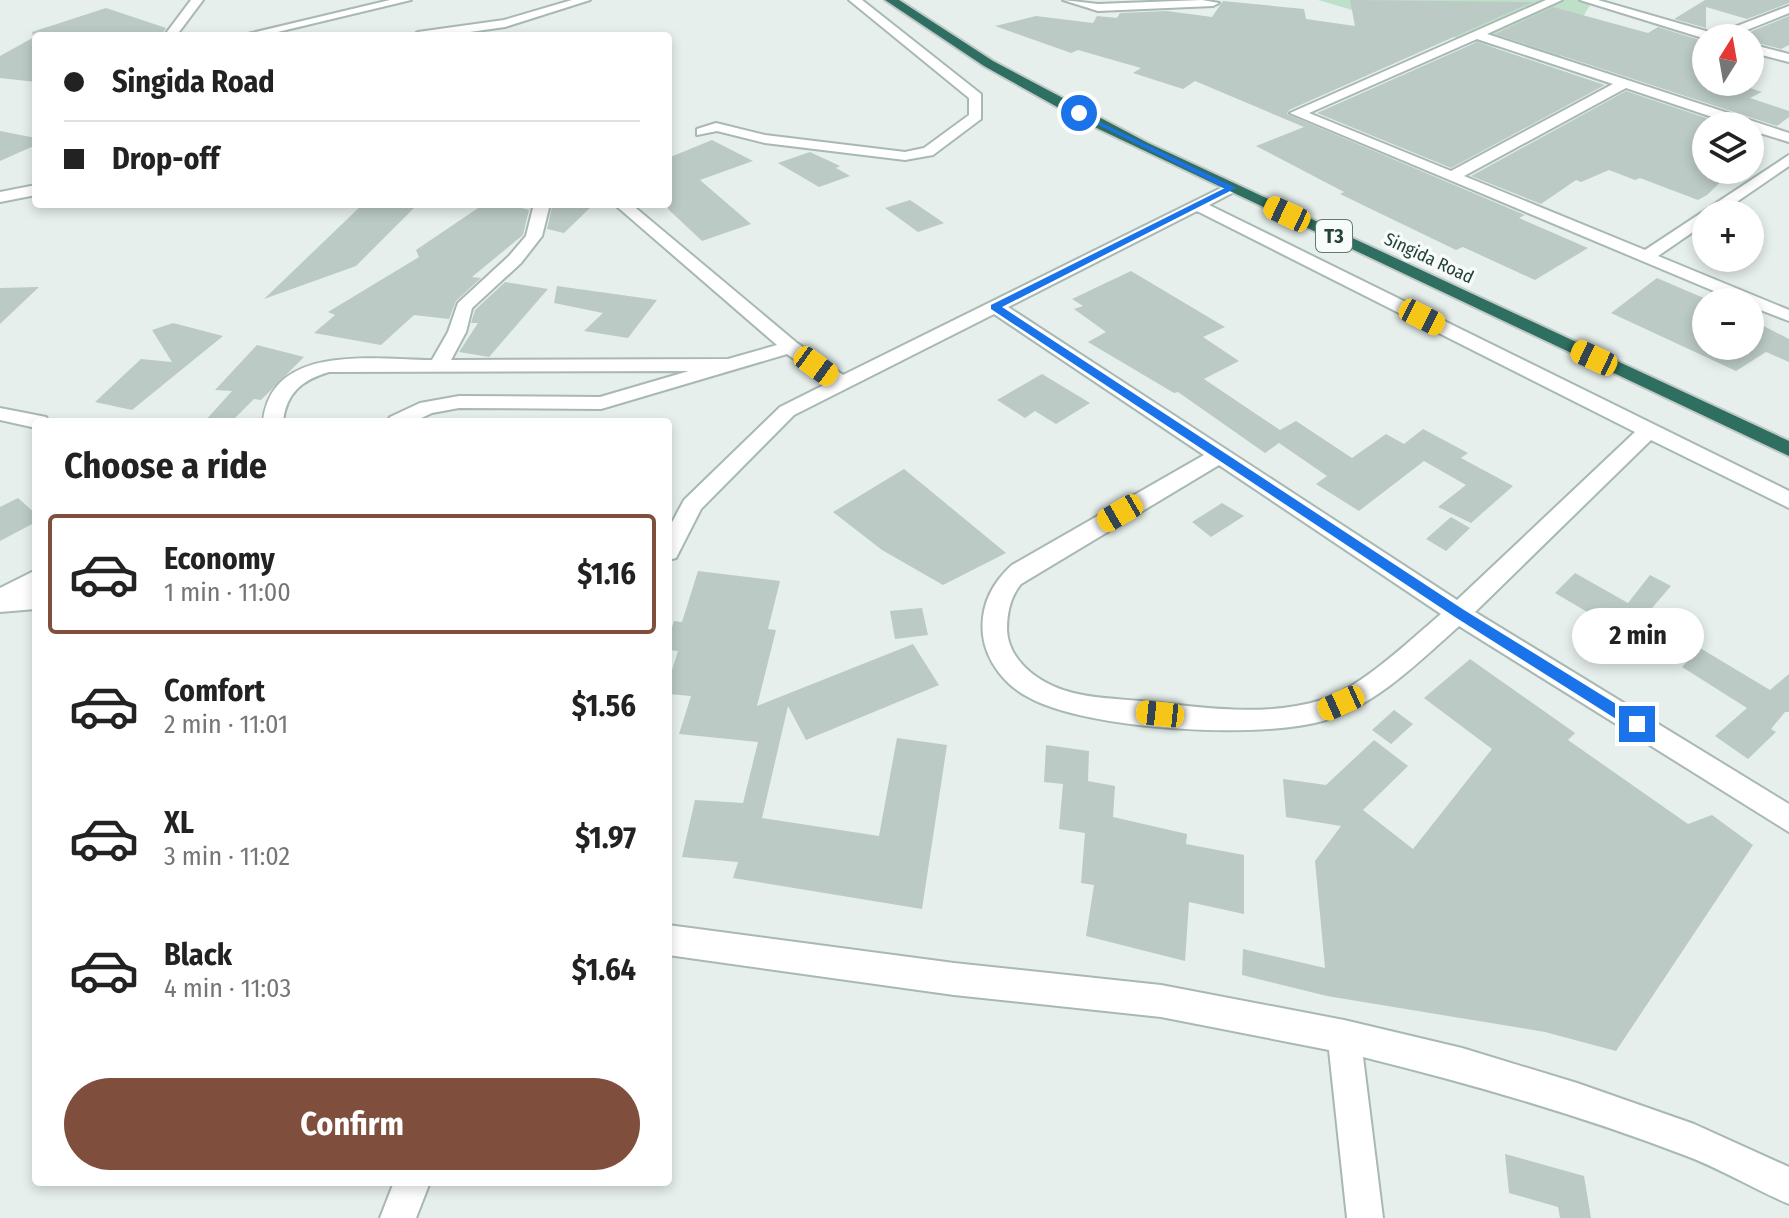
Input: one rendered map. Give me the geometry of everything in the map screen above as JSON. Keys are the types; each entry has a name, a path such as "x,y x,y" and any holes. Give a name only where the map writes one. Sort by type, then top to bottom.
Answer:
{"highway":[{"name":"Singida Road","path":"891,0 931,29 1029,87 1231,188 1789,449"}],"street":[{"path":"173,32 197,0"},
{"path":"265,32 405,0"},
{"path":"445,32 505,23 584,0"},
{"path":"702,132 716,127 765,139 905,156 928,152 976,116 976,97 855,0"},
{"path":"1069,0 1098,8 1213,3"},
{"path":"1556,0 1297,113 1789,316"},
{"path":"1586,0 1692,31"},
{"path":"1623,12 1647,0"},
{"path":"1751,24 1789,9"},
{"path":"302,32 310,23"},
{"path":"1474,34 1789,138"},
{"path":"1764,52 1789,58"},
{"path":"1451,177 1624,84"},
{"path":"1729,200 1789,159"},
{"path":"672,544 692,505 787,411 1231,188"},
{"path":"0,197 32,191"},
{"path":"1196,205 1789,500"},
{"path":"438,365 459,327 463,307 494,276 517,259 538,233 541,208"},
{"path":"627,208 790,347 842,384"},
{"path":"1646,257 1692,225"},
{"path":"995,307 1459,614 1789,819"},
{"path":"405,418 427,407 459,402 601,403 790,347"},
{"path":"273,418 273,404 280,392 310,370 350,365 732,365"},
{"path":"0,414 32,421"},
{"path":"1220,455 1020,571 1003,586 997,604 995,637 1003,658 1018,679 1041,693 1074,705 1218,720 1291,718 1326,709 1356,696 1459,614 1649,430"},
{"path":"0,601 32,581"},
{"path":"0,601 32,600"},
{"path":"672,941 954,979 1161,1001 1344,1036 1462,1065 1577,1100 1694,1141 1789,1186"},
{"path":"1344,1036 1365,1218"},
{"path":"398,1218 410,1186"}],"green space":[{"path":"1318,0 1593,0 1556,62 1407,26"}],"building":[{"path":"1350,0 1533,2 1289,110 1287,114 1525,215 1519,218 1588,248 1535,280 1463,247 1456,250 1340,194 1344,192 1256,146 1304,127 1195,81 1183,89 1133,73 1141,68 1078,50 1071,53 995,26 1036,16 1093,23 1097,16 1117,18 1120,13 1167,11 1212,17 1223,1 1304,9 1306,19 1355,26"},
{"path":"1705,0 1789,0 1789,3 1747,19 1706,7 1706,24 1674,19"},
{"path":"1553,7 1648,33 1658,27 1692,38 1692,96 1754,96 1750,98 1789,111 1789,117 1777,126 1764,122 1764,112 1734,112 1495,34"},
{"path":"106,8 166,28 164,32 32,32"},
{"path":"1789,16 1789,45 1781,49 1764,45 1764,26"},
{"path":"32,38 32,82 0,78 0,56"},
{"path":"1477,42 1605,85 1451,168 1317,113"},
{"path":"1626,91 1692,113 1692,184 1718,184 1698,200 1609,170 1581,182 1576,180 1541,204 1471,176"},
{"path":"0,131 32,137 32,147 0,161"},
{"path":"712,140 753,161 700,180 751,224 702,241 668,209 672,208 672,156"},
{"path":"810,152 840,166 836,168 850,176 819,187 778,163"},
{"path":"910,200 944,223 918,232 885,208"},
{"path":"359,208 414,208 356,266 264,299"},
{"path":"478,208 529,210 523,235 472,277 481,278 456,301 449,319 414,315 381,345 314,333 335,315 328,312 419,257 416,250"},
{"path":"552,208 590,208 564,233 547,229"},
{"path":"1131,271 1225,327 1203,337 1239,361 1204,379 1280,430 1296,421 1352,458 1386,434 1404,444 1423,429 1468,453 1461,458 1513,486 1471,523 1438,507 1466,485 1424,461 1359,511 1316,484 1327,476 1279,443 1265,453 1178,392 1174,393 1088,342 1106,332 1074,309 1083,306 1072,299"},
{"path":"1657,278 1692,293 1692,351 1611,313"},
{"path":"505,282 548,289 489,357 459,352 478,323 471,323 475,310"},
{"path":"557,286 657,300 628,338 584,331 603,313 554,303"},
{"path":"39,287 0,324 0,288"},
{"path":"173,323 223,336 132,410 95,402 141,359 172,362 152,330"},
{"path":"1764,326 1789,339 1789,362 1766,352"},
{"path":"257,345 304,357 261,400 254,399 235,418 208,418 232,391 215,390"},
{"path":"1712,360 1753,360 1736,371"},
{"path":"1042,374 1090,403 1056,424 1035,411 1025,418 997,400"},
{"path":"904,469 1006,553 943,585 882,550 833,512"},
{"path":"18,498 32,510 32,524 0,541 0,507"},
{"path":"1222,503 1244,516 1211,537 1192,522"},
{"path":"1451,517 1470,528 1446,551 1426,539"},
{"path":"698,571 780,581 768,629 776,630 757,706 913,644 939,685 806,740 788,706 762,818 879,836 897,738 947,745 922,909 733,878 738,862 682,857 695,800 743,803 758,742 679,734 691,696 672,694 672,670 678,651 672,650 672,627 674,621 682,622"},
{"path":"1575,573 1628,603 1650,575 1671,586 1628,636 1555,593"},
{"path":"922,608 928,635 895,639 890,611"},
{"path":"1700,648 1770,690 1789,674 1789,712 1785,712 1771,729 1776,732 1748,759 1715,736 1747,708 1682,667"},
{"path":"1470,659 1575,733 1568,740 1688,824 1712,815 1753,845 1616,1051 1545,1032 1327,996 1242,975 1243,949 1325,968 1315,861 1341,826 1286,817 1283,779 1326,785 1374,740 1408,766 1363,810 1413,849 1492,749 1424,698"},
{"path":"1394,710 1413,724 1391,744 1372,730"},
{"path":"1046,745 1089,751 1088,781 1115,786 1113,817 1187,834 1186,844 1244,855 1244,914 1189,902 1185,961 1086,936 1094,885 1081,883 1085,833 1059,829 1063,784 1044,782"},
{"path":"1505,1154 1584,1176 1591,1218 1560,1218 1558,1207 1509,1193"}],"route":[{"path":"1079,113 1231,188 995,307 1459,614 1637,724"}]}
